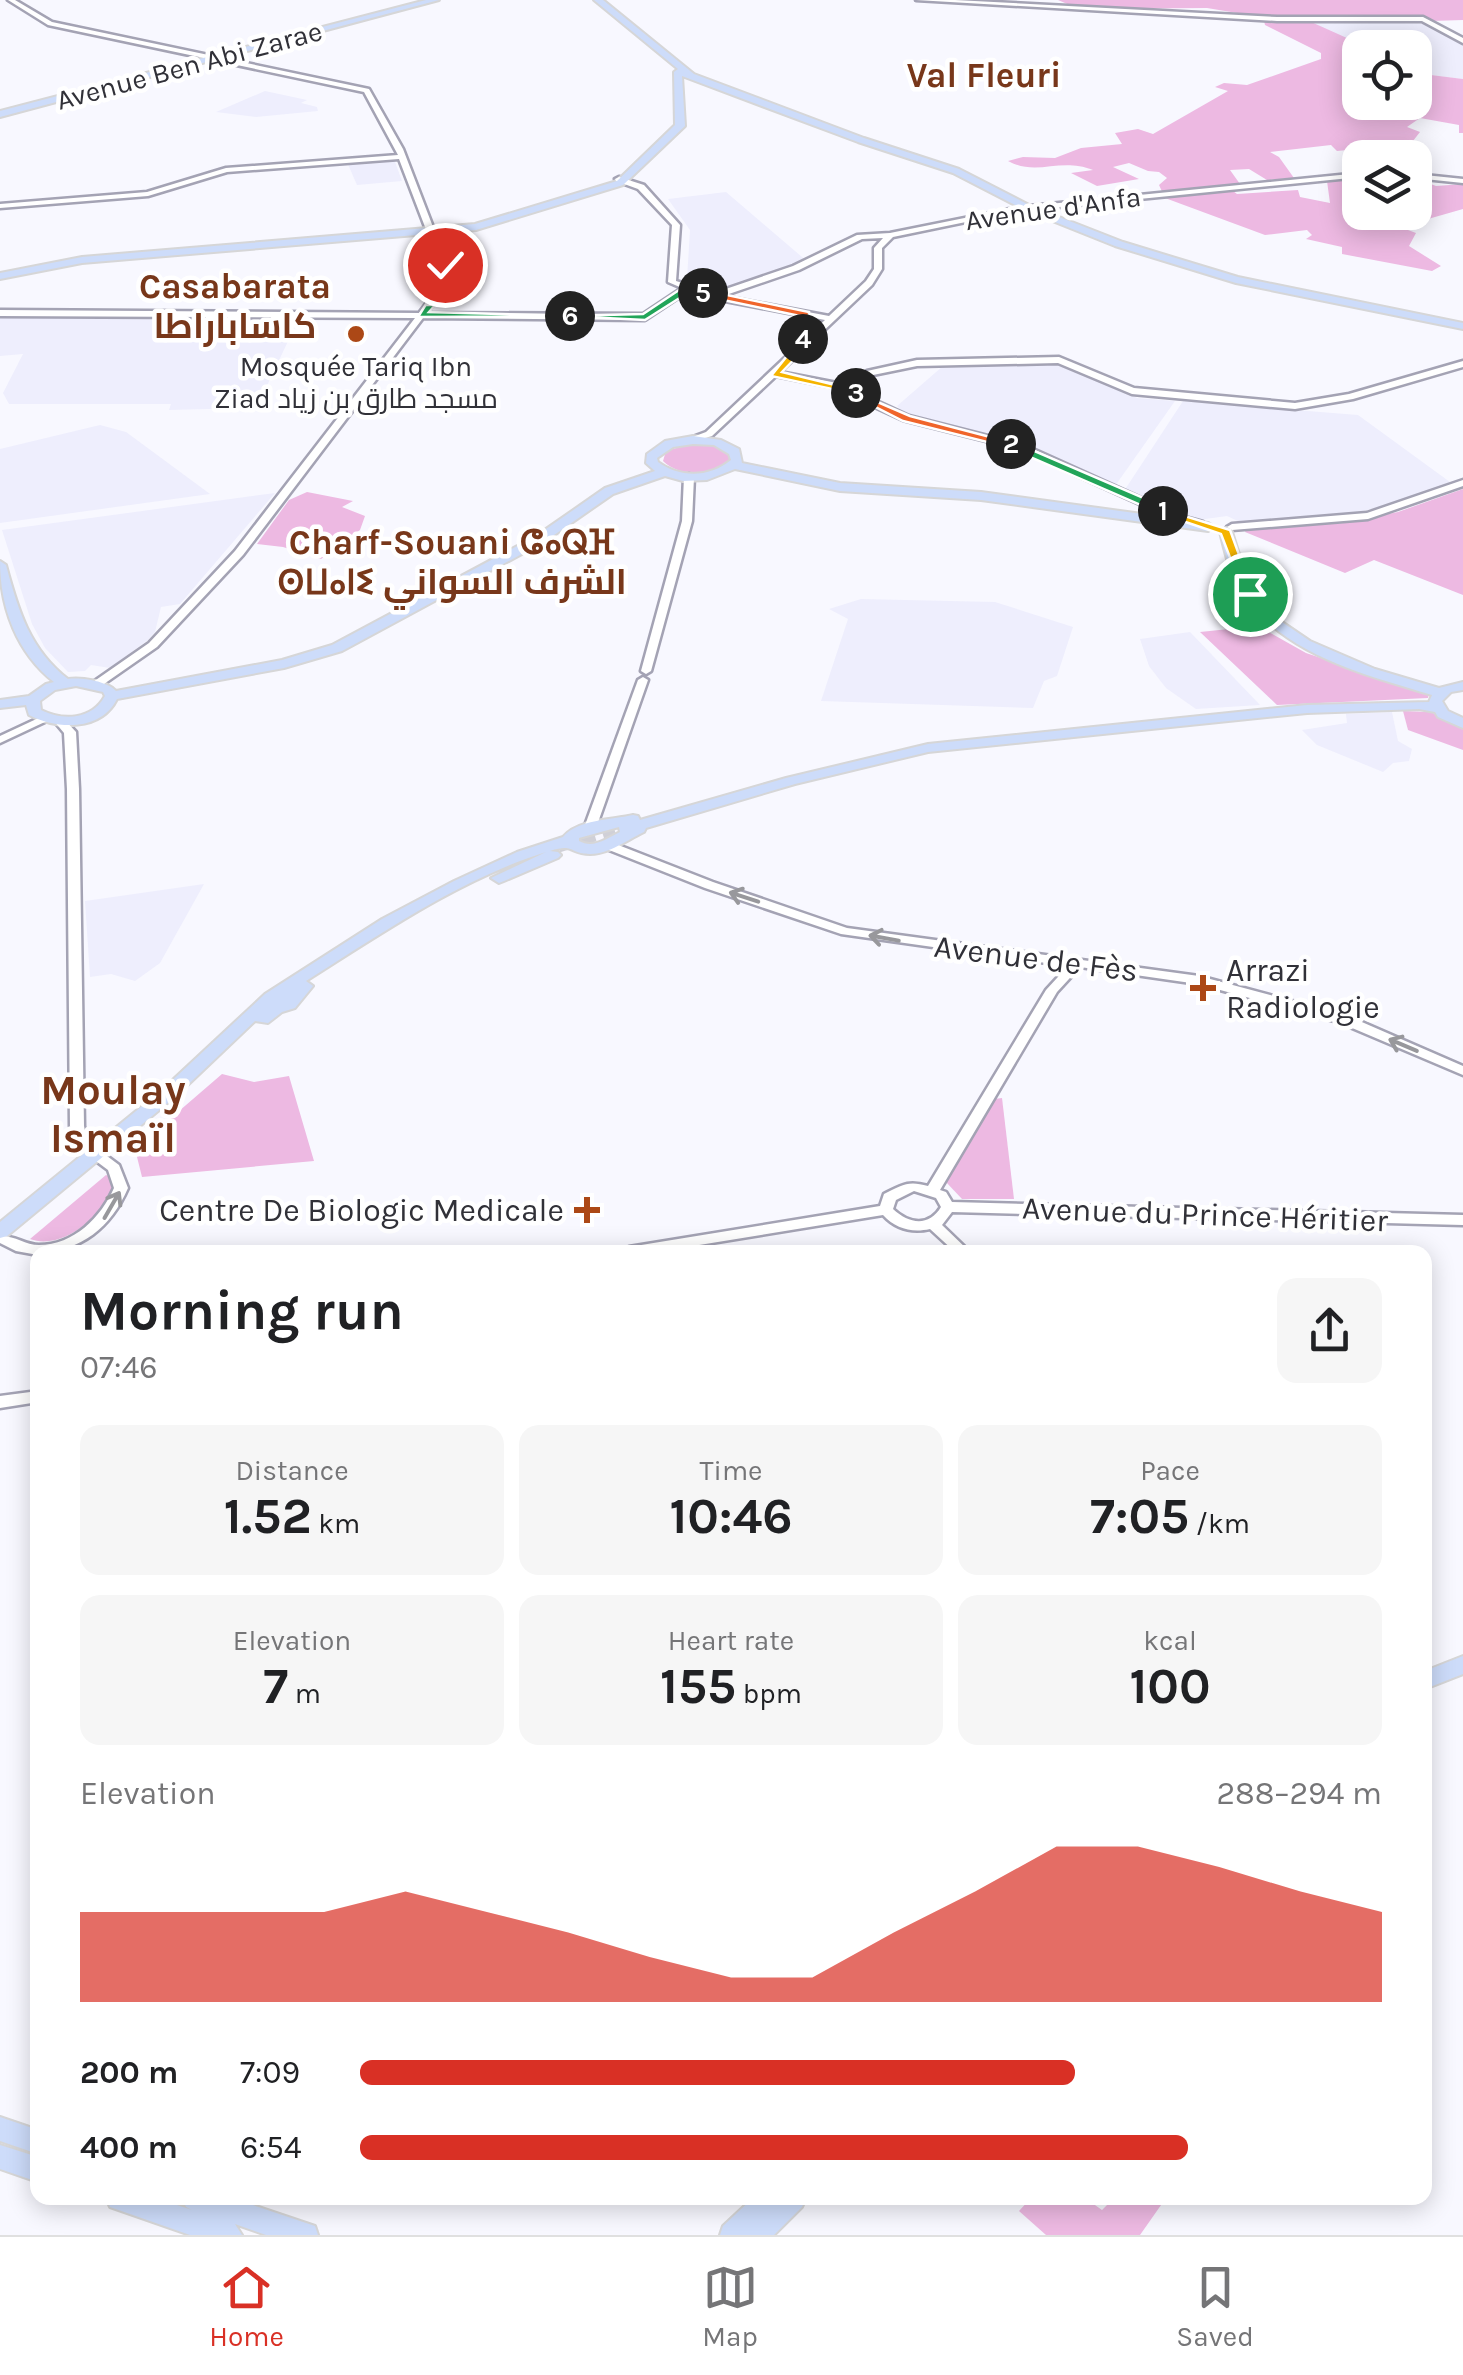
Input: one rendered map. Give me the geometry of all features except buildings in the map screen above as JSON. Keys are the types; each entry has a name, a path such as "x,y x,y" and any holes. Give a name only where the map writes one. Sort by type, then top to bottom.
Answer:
{"main road":[{"name":"Avenue Ben Abi Zarae","path":"0,112 425,0"},
{"name":"Avenue Ben Abi Zarae","path":"210,57 435,0"},
{"path":"595,0 679,71 959,172 1089,234 1216,275 1463,326"},
{"path":"0,274 82,260 432,231 510,219 625,179 680,126 679,71"},
{"path":"661,470 651,457 660,448 708,437 735,458 840,487 981,496 1229,530 1253,602 1278,628 1332,656 1438,700 1463,724"},
{"path":"0,565 2,587 19,646 57,685 105,690 270,666 337,648 540,539 610,491 661,470 689,477 711,476 735,458"},
{"path":"51,716 57,685"},
{"path":"625,827 810,774 928,748 1307,709 1419,705 1463,686"},
{"path":"0,712 51,716 104,710 105,690"},
{"path":"0,704 51,716"},
{"path":"443,897 565,845 574,833 603,836 810,774"},
{"path":"1,1238 279,1001 443,897 565,845 591,850 603,836"},
{"path":"1432,1677 1463,1664"},
{"path":"1432,1688 1463,1676"},
{"path":"0,2129 30,2139"},
{"path":"0,2156 30,2167"},
{"path":"139,2205 229,2235"},
{"path":"217,2205 305,2235"},
{"path":"733,2235 764,2205"},
{"path":"755,2235 786,2205"}],"street":[{"path":"11,0 50,24 367,90 402,157 450,281 239,554 162,637 105,690"},
{"path":"919,0 1058,10 1424,19 1463,41"},
{"path":"0,206 148,194 236,169 402,157"},
{"name":"Avenue d'Anfa","path":"713,296 796,268 856,238 1028,208 1342,177"},
{"path":"1432,178 1463,181"},
{"path":"0,313 645,317 680,285 685,238 681,219 673,207 625,179"},
{"path":"708,437 874,278 878,248 890,235"},
{"path":"680,285 804,322 831,319"},
{"path":"804,322 806,342"},
{"path":"853,391 870,373 938,361 1060,360 1132,391 1284,406 1336,401 1463,364"},
{"path":"774,374 853,391 899,416 1021,447 1118,490 1174,521"},
{"path":"603,836 687,521 689,477"},
{"path":"1229,530 1368,516 1463,483"},
{"path":"0,738 51,716 80,1140 117,1172 121,1188 98,1226 57,1245"},
{"name":"Avenue de Fès","path":"603,836 709,886 845,931 1199,980 1343,1019 1463,1072"},
{"path":"1050,958 1048,980 1052,990"},
{"path":"933,1190 1052,990 1078,962"},
{"path":"671,1245 886,1210 905,1225 933,1224 945,1215 948,1207 933,1190 913,1186 895,1192 886,1210"},
{"name":"Avenue du Prince Héritier","path":"948,1207 1463,1220"},
{"path":"933,1224 956,1245"},
{"path":"1,1238 30,1249"},
{"path":"0,1402 30,1397"}],"shaded area":[{"path":"1058,0 1463,0 1463,20 1431,21 1415,15 1255,16 1207,8 1079,9"},
{"path":"1264,21 1309,21 1342,36 1342,120 1417,120 1407,127 1420,132 1414,140 1342,140 1342,151 1331,145 1270,152 1279,157 1294,178 1267,180 1249,169 1230,170 1240,184 1225,185 1237,194 1298,190 1300,197 1330,203 1327,181 1342,179 1342,230 1408,230 1416,233 1409,246 1441,266 1432,271 1342,254 1342,247 1306,239 1312,235 1307,230 1265,235 1165,198 1159,185 1167,178 1129,163 1113,167 1139,179 1097,186 1071,173 1093,170 1069,165 1029,167 1008,161 1023,157 1055,158 1081,148 1122,144 1115,133 1138,129 1153,134 1228,91 1215,87 1224,83 1247,85 1321,59 1321,53"},
{"path":"1309,21 1418,21 1463,45 1463,79 1432,75 1432,30 1342,30 1342,37"},
{"path":"1432,75 1463,79 1463,133 1459,133 1459,125 1431,120"},
{"path":"265,91 307,100 301,103 317,107 318,111 256,117 216,112"},
{"path":"394,159 402,181 357,185 347,162"},
{"path":"1432,184 1463,184 1463,209 1432,218"},
{"path":"726,192 806,261 717,291 687,279 690,230 668,199"},
{"path":"0,317 299,318 264,392 247,408 169,410 171,404 9,404 3,393 23,354 0,356"},
{"path":"1058,362 1137,398 1175,401 1115,486 1031,448 904,413 897,406 943,366"},
{"path":"1183,401 1358,415 1450,482 1408,500 1347,515 1242,523 1227,516 1198,520 1174,514 1124,491"},
{"path":"100,425 126,432 210,494 0,523 0,449"},
{"path":"694,443 724,448 732,457 731,462 696,473 678,470 663,461 666,451"},
{"path":"1463,489 1463,595 1374,560 1345,573 1245,532 1247,528 1344,523 1398,512"},
{"path":"307,492 353,501 342,507 365,516 360,530 321,559 283,547 257,544 289,500"},
{"path":"275,493 180,604 161,607 155,632 148,640 110,668 91,665 85,671 68,672 45,648 32,624 2,530"},
{"path":"861,599 995,602 1073,627 1057,676 1044,681 1033,708 821,701 848,619 829,609"},
{"path":"1258,626 1306,653 1429,694 1428,698 1277,705 1200,632"},
{"path":"1190,632 1260,705 1196,709 1166,688 1149,666 1140,639"},
{"path":"1403,711 1431,712 1463,728 1463,750 1408,730"},
{"path":"1392,712 1398,741 1412,749 1409,761 1393,763 1383,772 1317,745 1302,730 1347,723 1346,714"},
{"path":"204,884 160,963 135,981 111,974 90,977 85,901"},
{"path":"222,1074 254,1082 289,1076 314,1161 142,1177 135,1149"},
{"path":"1002,1098 1014,1199 962,1199 946,1182 994,1099"},
{"path":"106,1175 111,1177 114,1189 91,1220 55,1240 30,1239"},
{"path":"1025,2205 1095,2205 1102,2210 1107,2205 1161,2205 1140,2235 1046,2235 1019,2211"}],"tunnel":[{"path":"558,845 614,828"}],"place":[{"name":"Mosquée Tariq Ibn Ziad مسجد طارق بن زياد","path":"356,334"},
{"name":"Arrazi Radiologie","path":"1203,988"},
{"name":"Centre De Biologic Medicale","path":"587,1210"}],"district":[{"name":"Val Fleuri","path":"984,75"},
{"name":"Casabarata كاساباراطا","path":"235,306"},
{"name":"Charf-Souani ⵛⴰⵕⴼ ⵙⵡⴰⵏⵉ الشرف السواني","path":"452,562"},
{"name":"Moulay Ismaïl","path":"113,1113"}],"route":[{"path":"445,265 450,281 422,315 645,317 688,288 805,314 801,333 806,342 774,374 834,384 906,418 1021,447 1178,518 1208,525 1215,532 1226,532 1250,594"}]}
